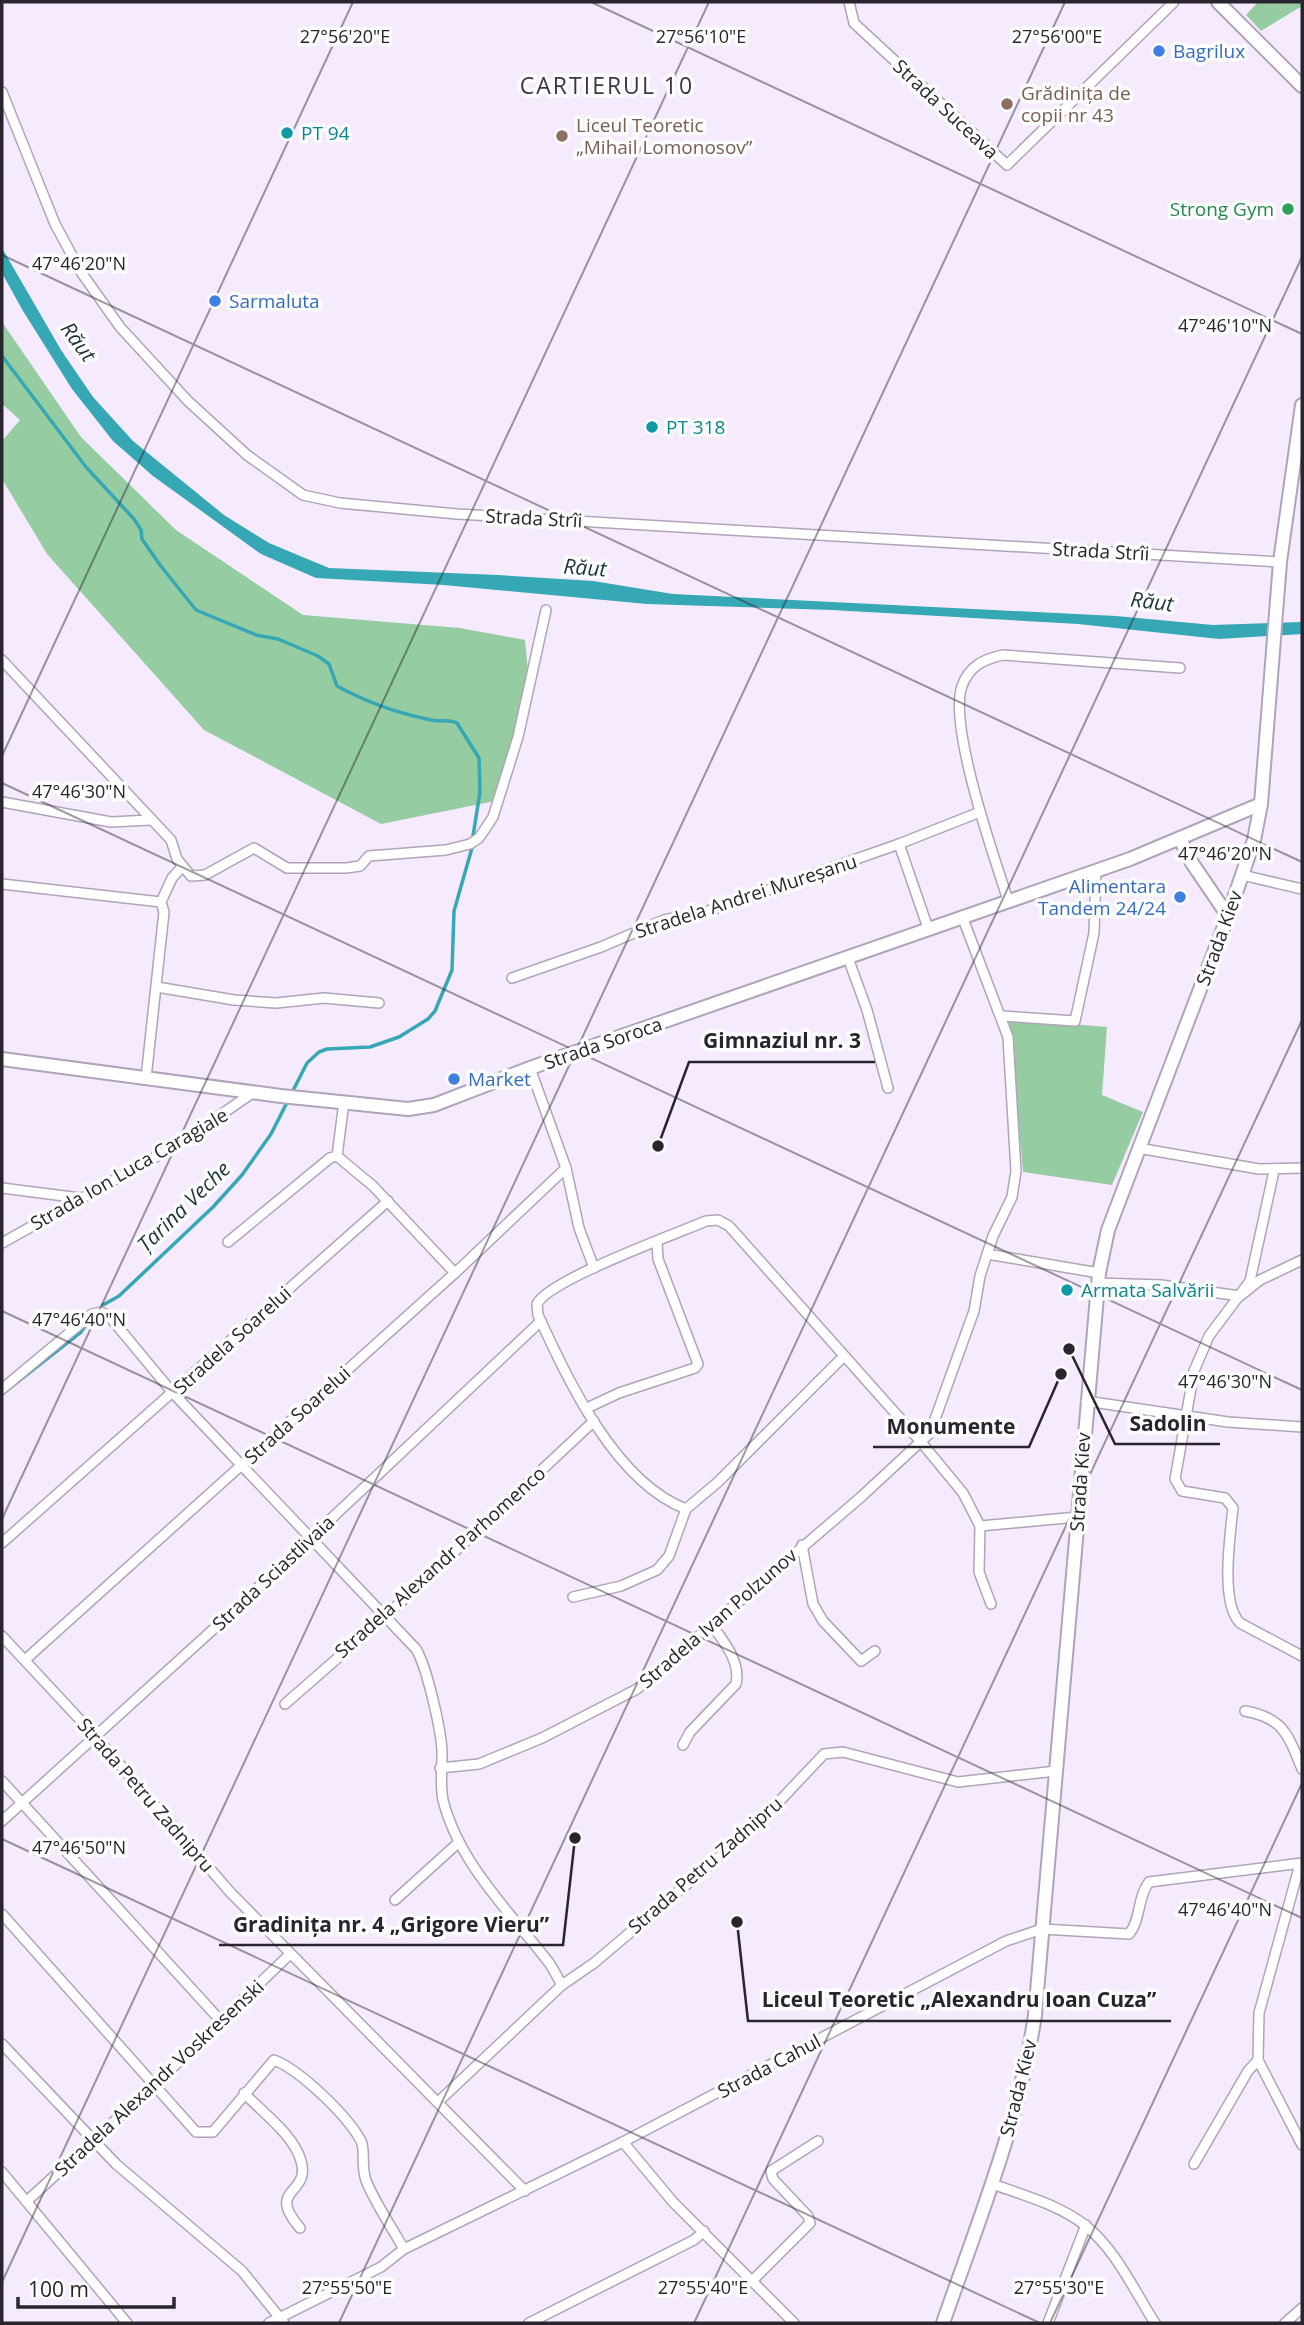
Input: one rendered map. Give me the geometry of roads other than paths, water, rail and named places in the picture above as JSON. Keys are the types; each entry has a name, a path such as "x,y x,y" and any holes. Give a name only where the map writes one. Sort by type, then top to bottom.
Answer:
{"main road":[{"path":"1218,2 1302,86"},
{"name":"Strada Kiev","path":"943,2323 992,2184 1028,2058 1042,1929 1098,1278 1108,1230 1228,916 1261,804 1280,562 1302,405"},
{"name":"Strada Soroca","path":"2,1059 281,1096 408,1109 434,1105 530,1068 1096,870 1180,839 1261,804"},
{"path":"1180,839 1192,863 1228,916"}],"street":[{"name":"Strada Suceava","path":"849,2 854,23 1007,165 1174,2"},
{"name":"Strada Strîi","path":"2,92 65,246 105,308 188,401 247,455 303,495 341,503 457,513 1280,562"},
{"path":"2,660 171,840 182,867 191,876 205,875 254,848 287,868 355,868 373,855 446,850 470,844 487,829 494,817 518,737 547,610"},
{"path":"1008,900 980,812 961,730 960,697 964,682 980,662 1003,655 1180,668"},
{"path":"2,802 111,822 150,820"},
{"name":"Stradela Andrei Mureșanu","path":"512,978 601,947 664,920 708,911 900,844 980,812"},
{"path":"900,844 928,928"},
{"path":"146,1078 164,912 161,902 172,878 182,867"},
{"path":"1002,1016 1075,1021 1094,933 1096,870"},
{"path":"1242,875 1302,889"},
{"path":"2,884 161,902"},
{"name":"Stradela Ivan Polzunov","path":"440,1768 479,1764 542,1738 637,1689 921,1442 934,1425 961,1350 987,1254 1012,1197 1016,1171 1010,1098 1010,1049 1002,1016 962,916"},
{"path":"848,958 867,1010 888,1088"},
{"path":"157,987 234,1000 276,1003 324,998 379,1003"},
{"path":"530,1068 566,1168 579,1228 594,1268"},
{"name":"Strada Ion Luca Caragiale","path":"2,1243 175,1146 254,1092"},
{"path":"337,1156 344,1102"},
{"path":"1138,1148 1274,1171 1302,1168"},
{"path":"337,1156 387,1201 455,1273"},
{"path":"228,1242 330,1158 337,1156"},
{"name":"Strada Soarelui","path":"26,1660 455,1273 566,1168"},
{"path":"1240,1296 1254,1268 1274,1171"},
{"path":"2,1188 80,1198"},
{"name":"Stradela Soarelui","path":"2,1543 387,1201"},
{"path":"686,1510 659,1497 641,1481 594,1421 541,1321 537,1307 541,1296 594,1268 706,1221 724,1222 921,1442 962,1493 980,1526 979,1572 991,1604"},
{"path":"587,1408 698,1364 658,1259 657,1242"},
{"path":"987,1254 1098,1278 1240,1296"},
{"path":"1302,1260 1260,1280 1240,1296 1224,1312 1209,1336 1194,1371 1175,1479 1177,1487 1182,1491 1225,1497 1233,1508 1228,1576 1234,1617 1240,1623 1302,1656"},
{"path":"2,1388 92,1314 104,1313 119,1327 172,1392 308,1538 387,1615 421,1657 440,1741 444,1801 458,1843 562,1985"},
{"name":"Strada Sciastlivaia","path":"2,1821 96,1737 541,1321"},
{"path":"573,1597 621,1586 657,1570 669,1556 686,1510 726,1474 843,1357"},
{"path":"1086,1401 1184,1416 1302,1427"},
{"name":"Stradela Alexandr Parhomenco","path":"285,1704 387,1615 594,1421"},
{"path":"980,1526 1077,1517"},
{"name":"Stradela Ivan Polzunov","path":"803,1545 808,1589 823,1621 861,1661 875,1651"},
{"path":"683,1745 690,1732 736,1684 737,1674 733,1659 712,1625"},
{"name":"Strada Petru Zadnipru","path":"2,1636 96,1737 230,1892 526,2191"},
{"path":"1245,1711 1266,1716 1279,1723 1302,1769"},
{"name":"Strada Petru Zadnipru","path":"438,2102 562,1985 594,1963 757,1825 824,1754 843,1752 958,1782 1056,1771"},
{"path":"2,1781 220,2020"},
{"path":"395,1900 458,1843"},
{"path":"1301,1863 1259,2013 1258,2060 1302,2145"},
{"name":"Strada Cahul","path":"269,2323 282,2320 381,2267 404,2249 623,2142 1006,1941 1042,1929 1129,1934 1134,1928 1140,1897 1149,1882 1301,1863"},
{"path":"2,1914 196,2132 213,2132 274,2060 304,2081 341,2114 360,2141 361,2166 366,2182 404,2249"},
{"name":"Stradela Alexandr Voskresenski","path":"27,2201 290,1954"},
{"path":"2,2045 92,2141 242,2272 282,2320"},
{"path":"1194,2164 1248,2071 1258,2060"},
{"path":"244,2093 280,2130 300,2157 303,2170 285,2201 285,2207 300,2228"},
{"path":"753,2280 810,2223 808,2216 771,2177 771,2171 818,2141"},
{"path":"623,2142 673,2202 794,2323"},
{"path":"2,2172 127,2323"},
{"path":"992,2184 1038,2201 1086,2225 1122,2272 1155,2323"},
{"path":"1048,2323 1086,2225"},
{"path":"529,2323 694,2240 704,2231"},
{"path":"1285,2323 1302,2308"},
{"path":"546,2315 557,2323"}],"water":[{"path":"2,248 61,350 93,397 133,441 224,515 269,543 329,568 593,581 673,594 1116,616 1213,625 1302,622 1302,634 1219,639 1078,624 832,610 647,604 444,585 316,578 261,554 153,476 113,441 72,389 23,311 2,273"}],"waterway":[{"path":"2,356 86,467 134,519 141,530 142,539 196,610 256,635 278,639 318,656 329,664 337,686 359,697 406,714 457,723 479,758 480,792 473,836"},
{"name":"Țarina Veche","path":"103,1305 119,1296 213,1207 242,1175 271,1134 307,1063 319,1052 327,1049 370,1047 399,1037 428,1019 435,1011 452,970 454,911 472,848"},
{"path":"2,1394 81,1332 88,1322"}],"place":[{"name":"Bagrilux","path":"1159,51"},
{"name":"Grădinița de copii nr 43","path":"1007,104"},
{"name":"PT 94","path":"287,133"},
{"name":"Liceul Teoretic „Mihail Lomonosov”","path":"562,136"},
{"name":"Strong Gym","path":"1288,209"},
{"name":"Sarmaluta","path":"215,301"},
{"name":"PT 318","path":"652,427"},
{"name":"Alimentara Tandem 24/24","path":"1180,897"},
{"name":"Market","path":"454,1079"},
{"name":"Gimnaziul nr. 3","path":"658,1146"},
{"name":"Armata Salvării","path":"1067,1290"},
{"name":"Sadolin","path":"1069,1349"},
{"name":"Monumente","path":"1061,1374"},
{"name":"Gradinița nr. 4 „Grigore Vieru”","path":"575,1838"},
{"name":"Liceul Teoretic „Alexandru Ioan Cuza”","path":"737,1922"}],"district":[{"name":"CARTIERUL 10","path":"607,86"}],"water label":[{"name":"Răut","path":"78,342"},
{"name":"Răut","path":"585,568"},
{"name":"Răut","path":"1152,602"}]}
